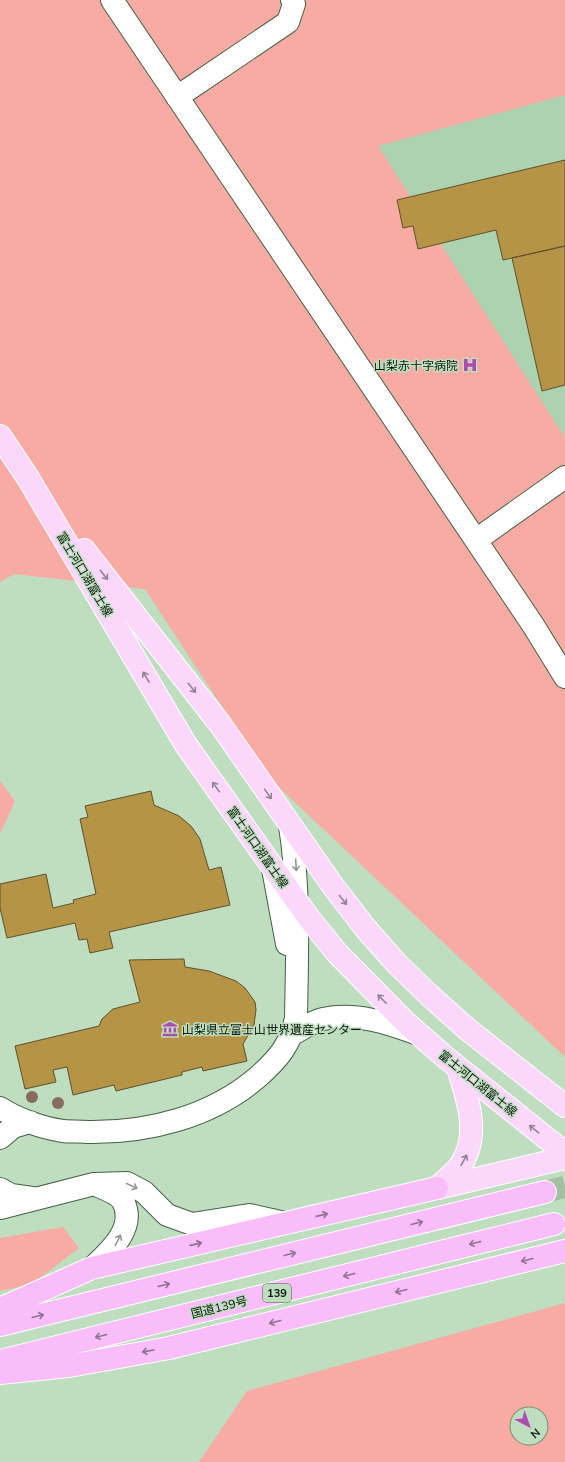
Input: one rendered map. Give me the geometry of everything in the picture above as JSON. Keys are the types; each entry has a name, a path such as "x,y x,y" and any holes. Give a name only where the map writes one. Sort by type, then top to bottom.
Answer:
{"highway":[{"path":"0,1309 92,1268 437,1188"},
{"path":"0,1325 544,1192"},
{"name":"国道139号","path":"0,1361 554,1224"},
{"path":"0,1373 69,1366 169,1348 565,1251"}],"main road":[{"name":"富士河口湖富士線","path":"0,436 28,478 186,745 298,903 342,958 370,988 418,1034 458,1068 565,1153"},
{"name":"富士河口湖富士線","path":"28,478 220,724 337,892 366,929 397,964 467,1029 565,1106"},
{"path":"437,1188 459,1167 469,1151 472,1128 470,1106 458,1068"},
{"path":"437,1188 565,1158"}],"street":[{"path":"112,0 533,625 565,677"},
{"path":"177,97 288,22 294,4 292,0"},
{"path":"476,540 565,477"},
{"path":"0,1108 8,1114 63,1131 111,1132 159,1125 191,1116 222,1103 247,1087 272,1064 285,1049 293,1034 296,1018 298,903 295,858 290,826"},
{"path":"273,869 296,1000"},
{"path":"293,1034 322,1019 351,1016 387,1023 418,1034"},
{"path":"0,1138 13,1128 30,1122"},
{"path":"0,1208 94,1184 127,1183 144,1192 167,1215 192,1224 248,1215 285,1224"},
{"path":"92,1268 117,1244 127,1220 122,1201 111,1192 94,1184"},
{"path":"0,1189 11,1195 26,1198 45,1197"},
{"path":"0,1383 69,1366"}],"shaded area":[{"path":"0,0 565,0 565,95 378,146 565,438 565,1057 268,777 145,589 14,574 0,582"},
{"name":"山梨赤十字病院","path":"565,82 565,646 240,161"},
{"path":"0,781 15,801 0,834"},
{"path":"63,1227 79,1248 32,1284 0,1291 0,1238"},
{"path":"565,1303 565,1462 199,1462 247,1391"}],"building":[{"path":"565,160 565,246 503,260 496,230 418,249 413,226 403,228 397,200"},
{"path":"565,246 565,385 542,391 512,258"},
{"path":"151,791 154,805 179,816 191,826 200,839 209,870 221,867 230,905 109,932 113,948 90,953 87,939 79,940 75,923 7,938 0,908 0,884 46,874 53,908 74,903 73,900 96,894 80,819 88,817 85,806"},
{"name":"山梨県立富士山世界遺産センター","path":"184,959 185,967 209,971 236,981 245,988 255,1002 256,1010 254,1025 243,1044 247,1061 203,1071 202,1067 182,1072 182,1075 116,1091 114,1085 73,1095 67,1067 53,1070 56,1082 25,1089 15,1046 99,1026 102,1019 113,1009 140,1002 129,960"}],"tunnel":[{"path":"545,1192 565,1187"}],"place":[{"name":"山梨赤十字病院","path":"470,365"},
{"name":"山梨県立富士山世界遺産センター","path":"170,1029"}]}
